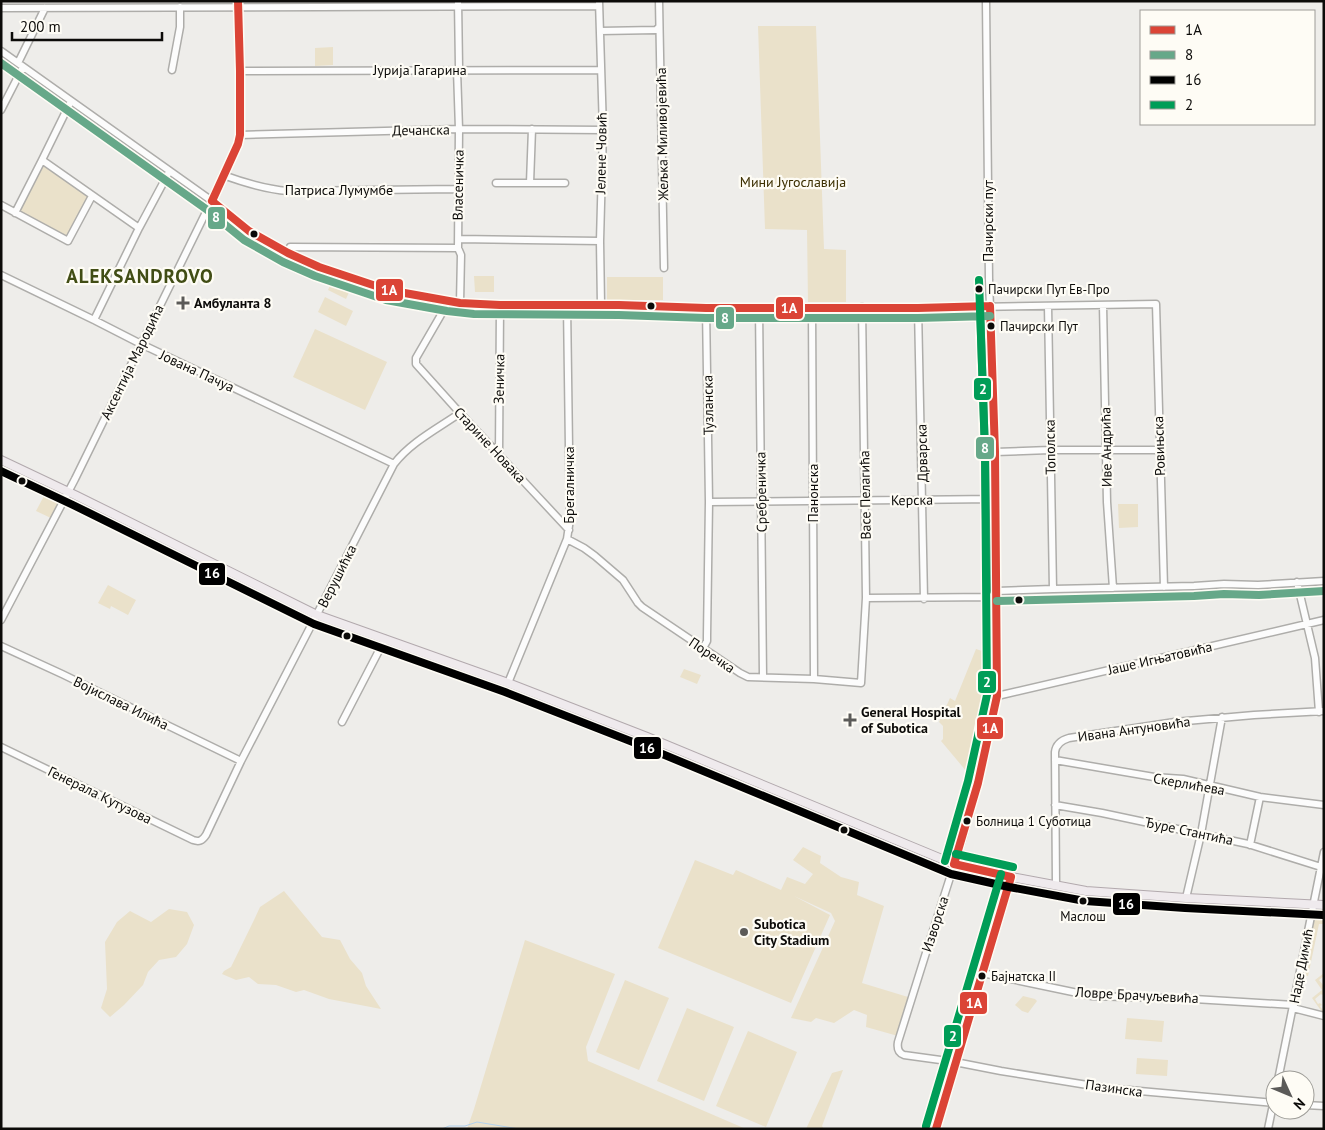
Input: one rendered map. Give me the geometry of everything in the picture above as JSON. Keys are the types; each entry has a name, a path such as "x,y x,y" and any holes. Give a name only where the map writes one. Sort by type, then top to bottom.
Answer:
{"main road":[{"path":"1,460 317,615 508,683 652,739 954,864 1086,891 1324,905"},
{"path":"936,1129 1012,877"}],"street":[{"name":"Жељка Миливојевића","path":"659,1 664,268"},
{"name":"Пачирски пут","path":"986,1 990,306 997,594"},
{"path":"1,8 45,8 68,5 180,7 238,4 599,4"},
{"name":"Аксентија Мародића","path":"1,620 68,492 212,201 238,144 240,134 240,71 238,4"},
{"name":"Власеничка","path":"458,4 458,248 460,255 460,303"},
{"name":"Јелене Човић","path":"599,4 603,130 600,241 601,305"},
{"path":"172,70 180,27 180,7"},
{"path":"1,110 45,8"},
{"path":"600,31 656,30 660,27"},
{"path":"1,51 212,201 249,231 319,267 388,290 460,303 500,305 601,305 675,308 1103,306"},
{"name":"Јурија Гагарина","path":"240,71 600,70"},
{"path":"15,213 71,101"},
{"path":"530,183 532,129"},
{"name":"Дечанска","path":"240,134 532,129 603,130"},
{"path":"42,160 139,228"},
{"path":"94,320 169,172"},
{"name":"Патриса Лумумбе","path":"223,175 270,190 458,189"},
{"path":"496,183 565,183"},
{"path":"1,205 68,241 92,196"},
{"path":"458,239 600,241"},
{"path":"288,252 290,247 458,248"},
{"name":"Јована Пачуа","path":"1,275 141,344 394,464"},
{"name":"Старине Новака","path":"449,301 416,358 417,365 569,530"},
{"name":"Ровињска","path":"1103,306 1156,304 1164,587"},
{"name":"Зеничка","path":"499,454 500,305"},
{"name":"Брегалничка","path":"508,683 568,539 570,519 567,305"},
{"name":"Тополска","path":"1048,306 1053,588"},
{"name":"Иве Андрића","path":"1103,306 1106,502 1113,588"},
{"name":"Тузланска","path":"702,648 707,640 709,502 706,308"},
{"name":"Сребреничка","path":"759,308 763,676"},
{"name":"Панонска","path":"812,308 814,679"},
{"name":"Васе Пелагића","path":"861,683 866,598 862,308"},
{"name":"Дрварска","path":"918,308 924,598"},
{"name":"Верушићка","path":"200,841 206,836 240,760 394,464 409,448 460,413"},
{"path":"994,452 1160,450"},
{"name":"Керска","path":"709,502 995,499"},
{"name":"Поречка","path":"568,539 595,556 623,580 642,606 744,676 861,683"},
{"path":"866,598 924,598 997,594 1053,588 1258,585 1324,581"},
{"path":"1298,582 1315,658 1321,712"},
{"name":"Изворска","path":"955,1062 904,1055 900,1052 898,1046 978,783 997,696 997,594"},
{"name":"Јаше Игњатовића","path":"997,696 1324,620"},
{"path":"342,722 385,639"},
{"name":"Војислава Илића","path":"1,646 240,760"},
{"name":"Ивана Антуновића","path":"1056,885 1055,760 1057,747 1062,741 1069,738 1175,722 1321,712"},
{"path":"1186,898 1210,786 1222,718"},
{"name":"Генерала Кутузова","path":"1,747 162,826 193,840 200,841"},
{"name":"Скерлићева","path":"1055,760 1154,777 1183,779 1260,797 1324,805"},
{"path":"1250,845 1260,797"},
{"name":"Ђуре Стантића","path":"1055,805 1102,813 1250,845 1320,866"},
{"name":"Наде Димић","path":"1280,1070 1324,852"},
{"name":"Ловре Брачуљевића","path":"982,973 1092,996 1194,999 1294,1006 1324,1016"},
{"name":"Пазинска","path":"955,1062 1119,1090 1265,1102"}],"green space":[{"name":"Мини Југославија","path":"758,26 816,26 824,249 846,250 846,302 808,302 807,230 765,229"},
{"path":"333,47 333,65 315,66 315,48"},
{"path":"43,165 88,196 67,237 18,211"},
{"path":"474,276 494,276 494,292 475,292"},
{"path":"607,277 663,277 663,300 607,300"},
{"path":"332,281 350,290 346,299 328,290"},
{"path":"325,297 353,311 346,326 318,312"},
{"path":"315,329 387,362 365,410 293,377"},
{"path":"45,494 61,501 53,519 36,511"},
{"path":"1118,504 1138,504 1138,527 1119,528"},
{"path":"108,585 136,600 128,615 111,606 110,609 98,603"},
{"path":"976,649 988,653 983,690 967,772 941,741 943,739 943,726 939,722 950,698 955,701"},
{"path":"684,669 701,675 697,684 680,677"},
{"path":"803,847 821,856 820,863 841,877 859,882 857,895 884,906 862,983 908,997 898,1036 866,1027 867,1015 854,1010 834,1023 816,1018 811,1022 791,1018 835,921 831,913 794,896 830,915 791,1003 658,948 695,860 733,875 736,870 781,890 787,877 805,884 813,874 793,860"},
{"path":"284,891 322,937 340,940 350,959 362,973 366,986 381,1009 329,999 304,990 296,992 276,985 258,984 249,977 236,980 222,974 231,967 260,907"},
{"path":"1314,904 1324,905 1324,924 1319,924 1308,976 1299,977"},
{"path":"169,909 187,912 194,925 187,944 176,957 159,960 148,972 143,985 110,1017 101,1008 107,989 105,942 117,922 130,911 151,922"},
{"path":"525,940 615,974 586,1047 588,1061 746,1129 467,1129"},
{"path":"1324,973 1324,976 1319,980 1324,985 1324,994 1315,999 1318,1004 1322,1005 1320,1006 1324,1012 1322,1012 1312,998 1322,990 1315,980"},
{"path":"625,980 669,998 639,1070 596,1052"},
{"path":"1023,996 1037,1001 1028,1013 1015,1005"},
{"path":"687,1008 734,1027 704,1101 657,1081"},
{"path":"1127,1018 1164,1021 1162,1042 1125,1039"},
{"path":"748,1031 797,1052 766,1127 716,1106"},
{"path":"1137,1058 1168,1060 1167,1076 1136,1074"},
{"path":"843,1070 822,1126 824,1129 806,1129 832,1073"}],"waterway":[{"path":"442,1129 449,1126 465,1126 477,1122 519,1129"}],"transit line":[{"name":"1A","path":"212,201 238,144 240,135 238,1"},
{"name":"8","path":"1,63 206,209 244,240 283,262 315,276 386,300 474,314 706,318 990,316"},
{"name":"1A","path":"212,201 249,231 288,253 319,267 388,290 460,303 706,308 990,306"},
{"name":"2","path":"945,861 968,781 987,695 985,452 979,280"},
{"name":"8","path":"980,306 987,591"},
{"name":"1A","path":"954,864 978,783 997,696 995,452 990,306"},
{"name":"16","path":"1,471 314,624 505,692 643,746 951,874 1085,901 1323,915"},
{"name":"8","path":"997,601 1224,594 1259,595 1324,591"},
{"name":"2","path":"956,854 1013,867"},
{"name":"1A","path":"954,864 1011,877"},
{"name":"2","path":"926,1126 1001,874"},
{"name":"1A","path":"936,1129 1011,877"}],"place":[{"name":"Пачирски Пут Ев-Про","path":"979,289"},
{"name":"Амбуланта 8","path":"183,303"},
{"name":"Пачирски Пут","path":"991,326"},
{"name":"General Hospital of Subotica","path":"850,720"},
{"name":"Болница 1 Суботица","path":"967,821"},
{"name":"Маслош","path":"1083,901"},
{"name":"Subotica City Stadium","path":"744,932"},
{"name":"Бајнатска II","path":"982,976"}],"district":[{"name":"ALEKSANDROVO","path":"140,276"}]}
